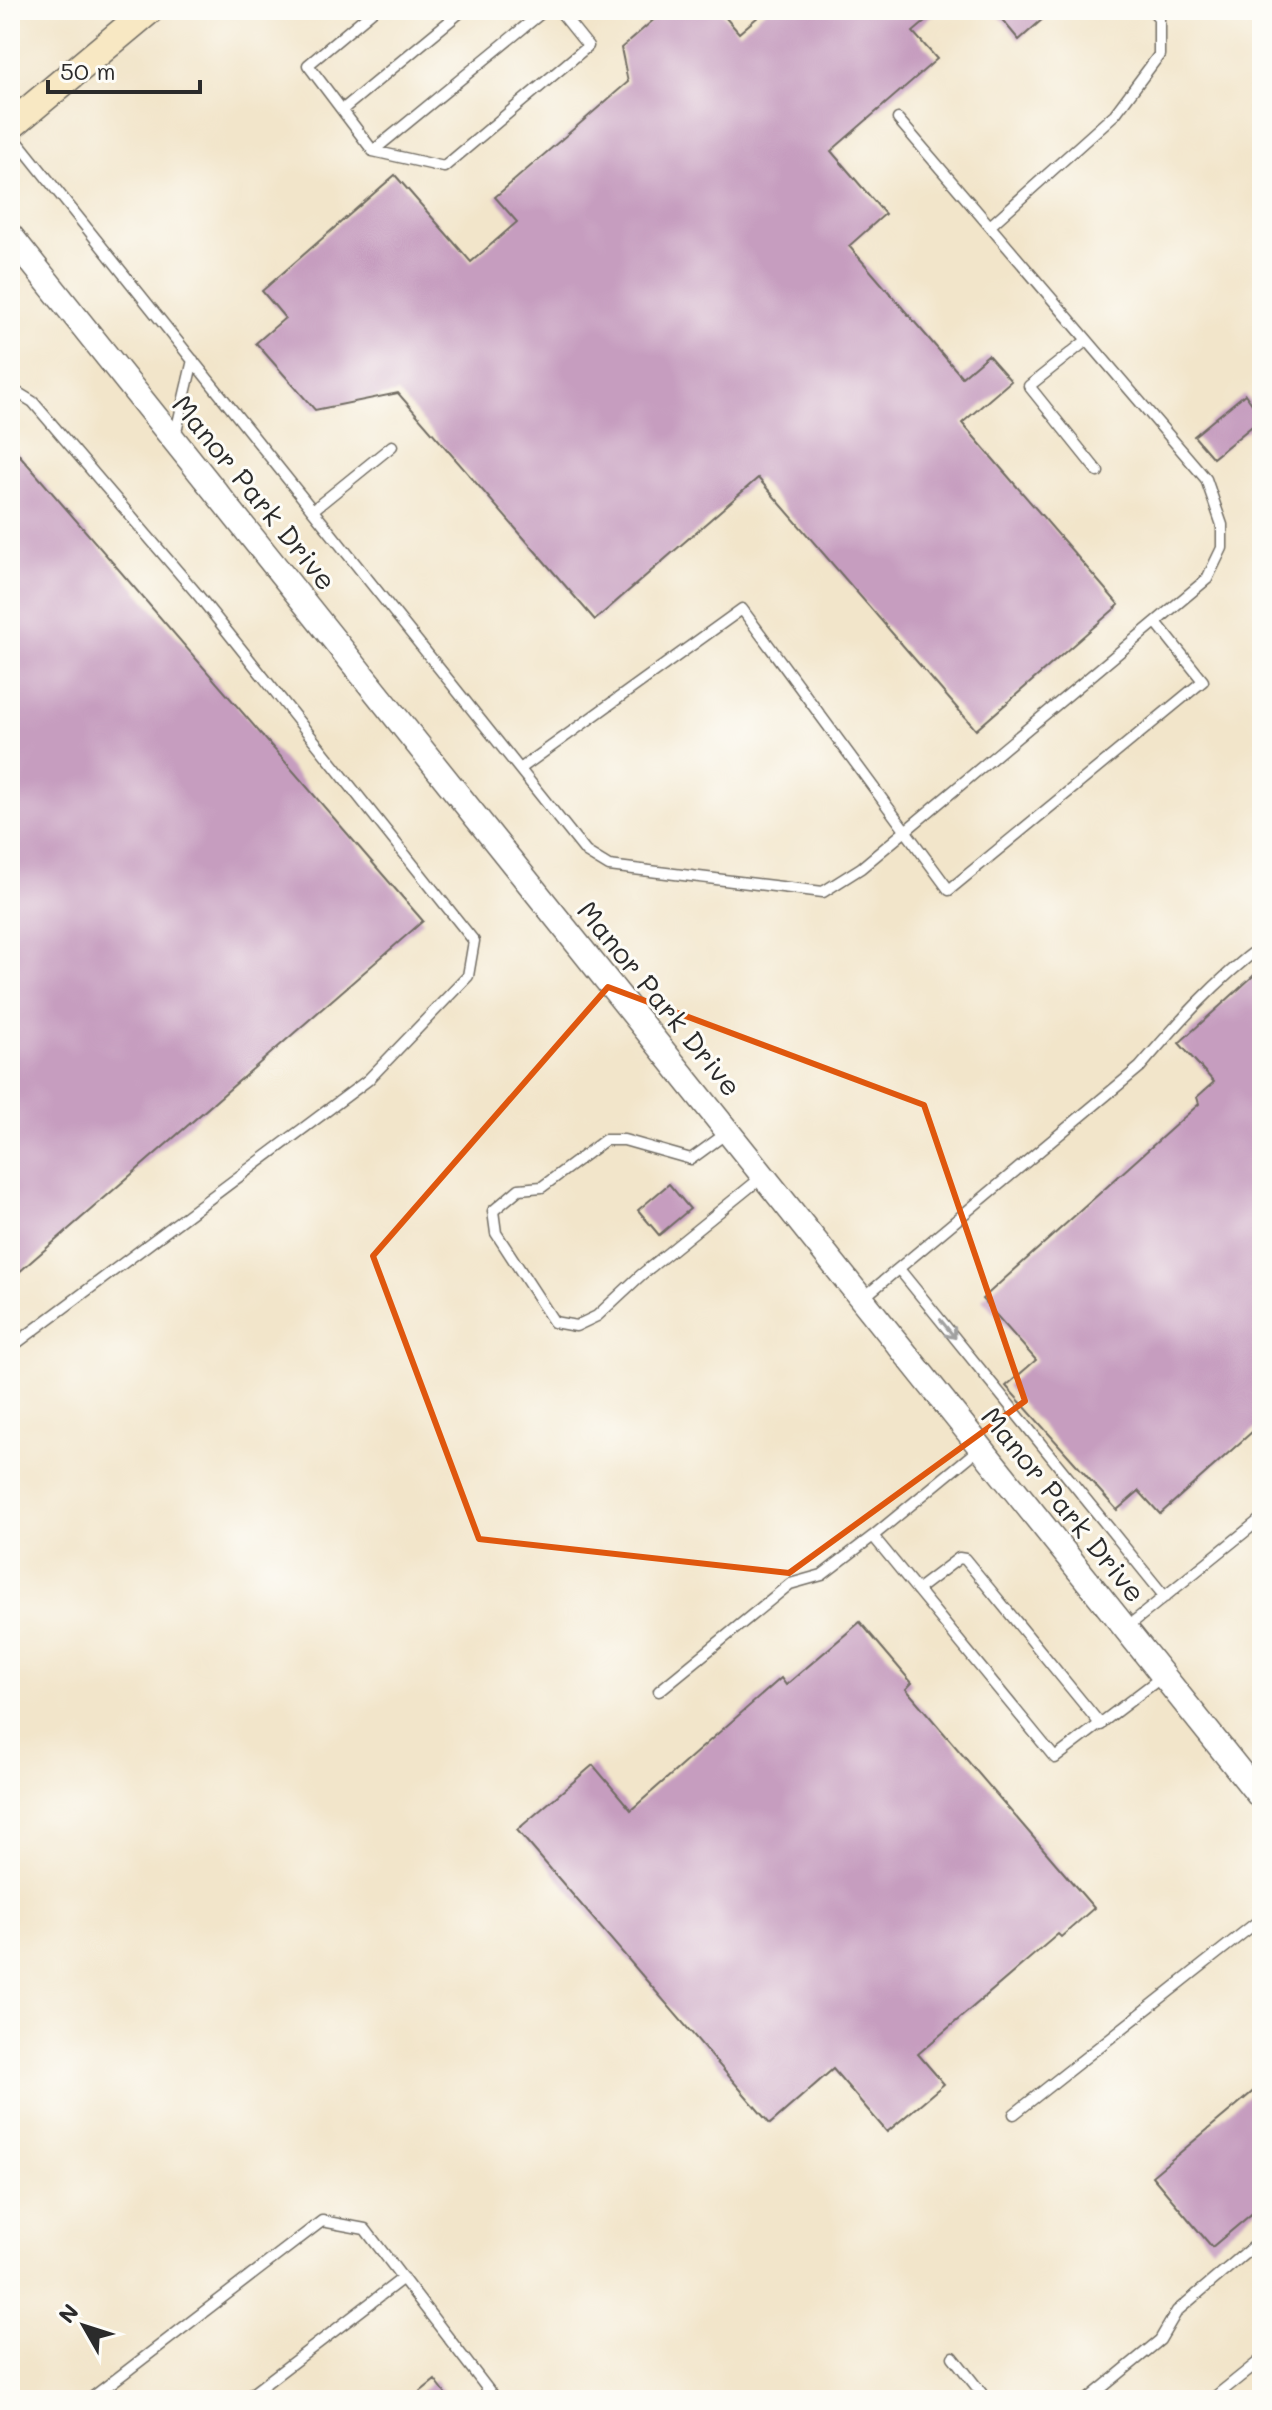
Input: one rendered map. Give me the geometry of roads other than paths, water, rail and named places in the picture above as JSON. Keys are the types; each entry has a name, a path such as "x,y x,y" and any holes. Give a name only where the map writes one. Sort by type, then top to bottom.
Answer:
{"main road":[{"path":"12,123 149,10"}],"street":[{"name":"Manor Park Drive","path":"10,235 1262,1799"}],"lane":[{"path":"374,10 308,65 373,151 444,167 588,46 559,10"},
{"path":"342,110 463,10"},
{"path":"373,151 545,10"},
{"path":"990,226 1115,114 1159,55 1159,18 1152,10"},
{"path":"12,123 193,360 586,852 609,866 823,892 861,868 1207,579 1222,548 1222,525 1206,479 898,119"},
{"path":"1087,340 1029,386 1098,472"},
{"path":"174,440 193,360"},
{"path":"10,388 33,402 198,595 474,941 468,976 368,1080 10,1348"},
{"path":"313,510 392,446"},
{"path":"520,769 742,609 949,890 1203,681 1156,622"},
{"path":"862,1299 1140,1067 1216,986 1262,946"},
{"path":"728,1132 691,1159 624,1140 605,1140 542,1187 519,1189 493,1211 496,1233 554,1322 576,1326 597,1316 641,1275 763,1176"},
{"path":"899,1269 1165,1597"},
{"path":"659,1691 790,1584 822,1575 981,1447"},
{"path":"1125,1629 1262,1518"},
{"path":"873,1536 1052,1756 1058,1757 1163,1676"},
{"path":"917,1590 959,1558 965,1559 1101,1725"},
{"path":"1014,2114 1262,1918"},
{"path":"89,2400 322,2221 365,2229 496,2400"},
{"path":"1087,2400 1160,2340 1177,2311 1262,2239"},
{"path":"244,2400 403,2278"},
{"path":"953,2357 987,2400"},
{"path":"1211,2400 1262,2359"}]}
